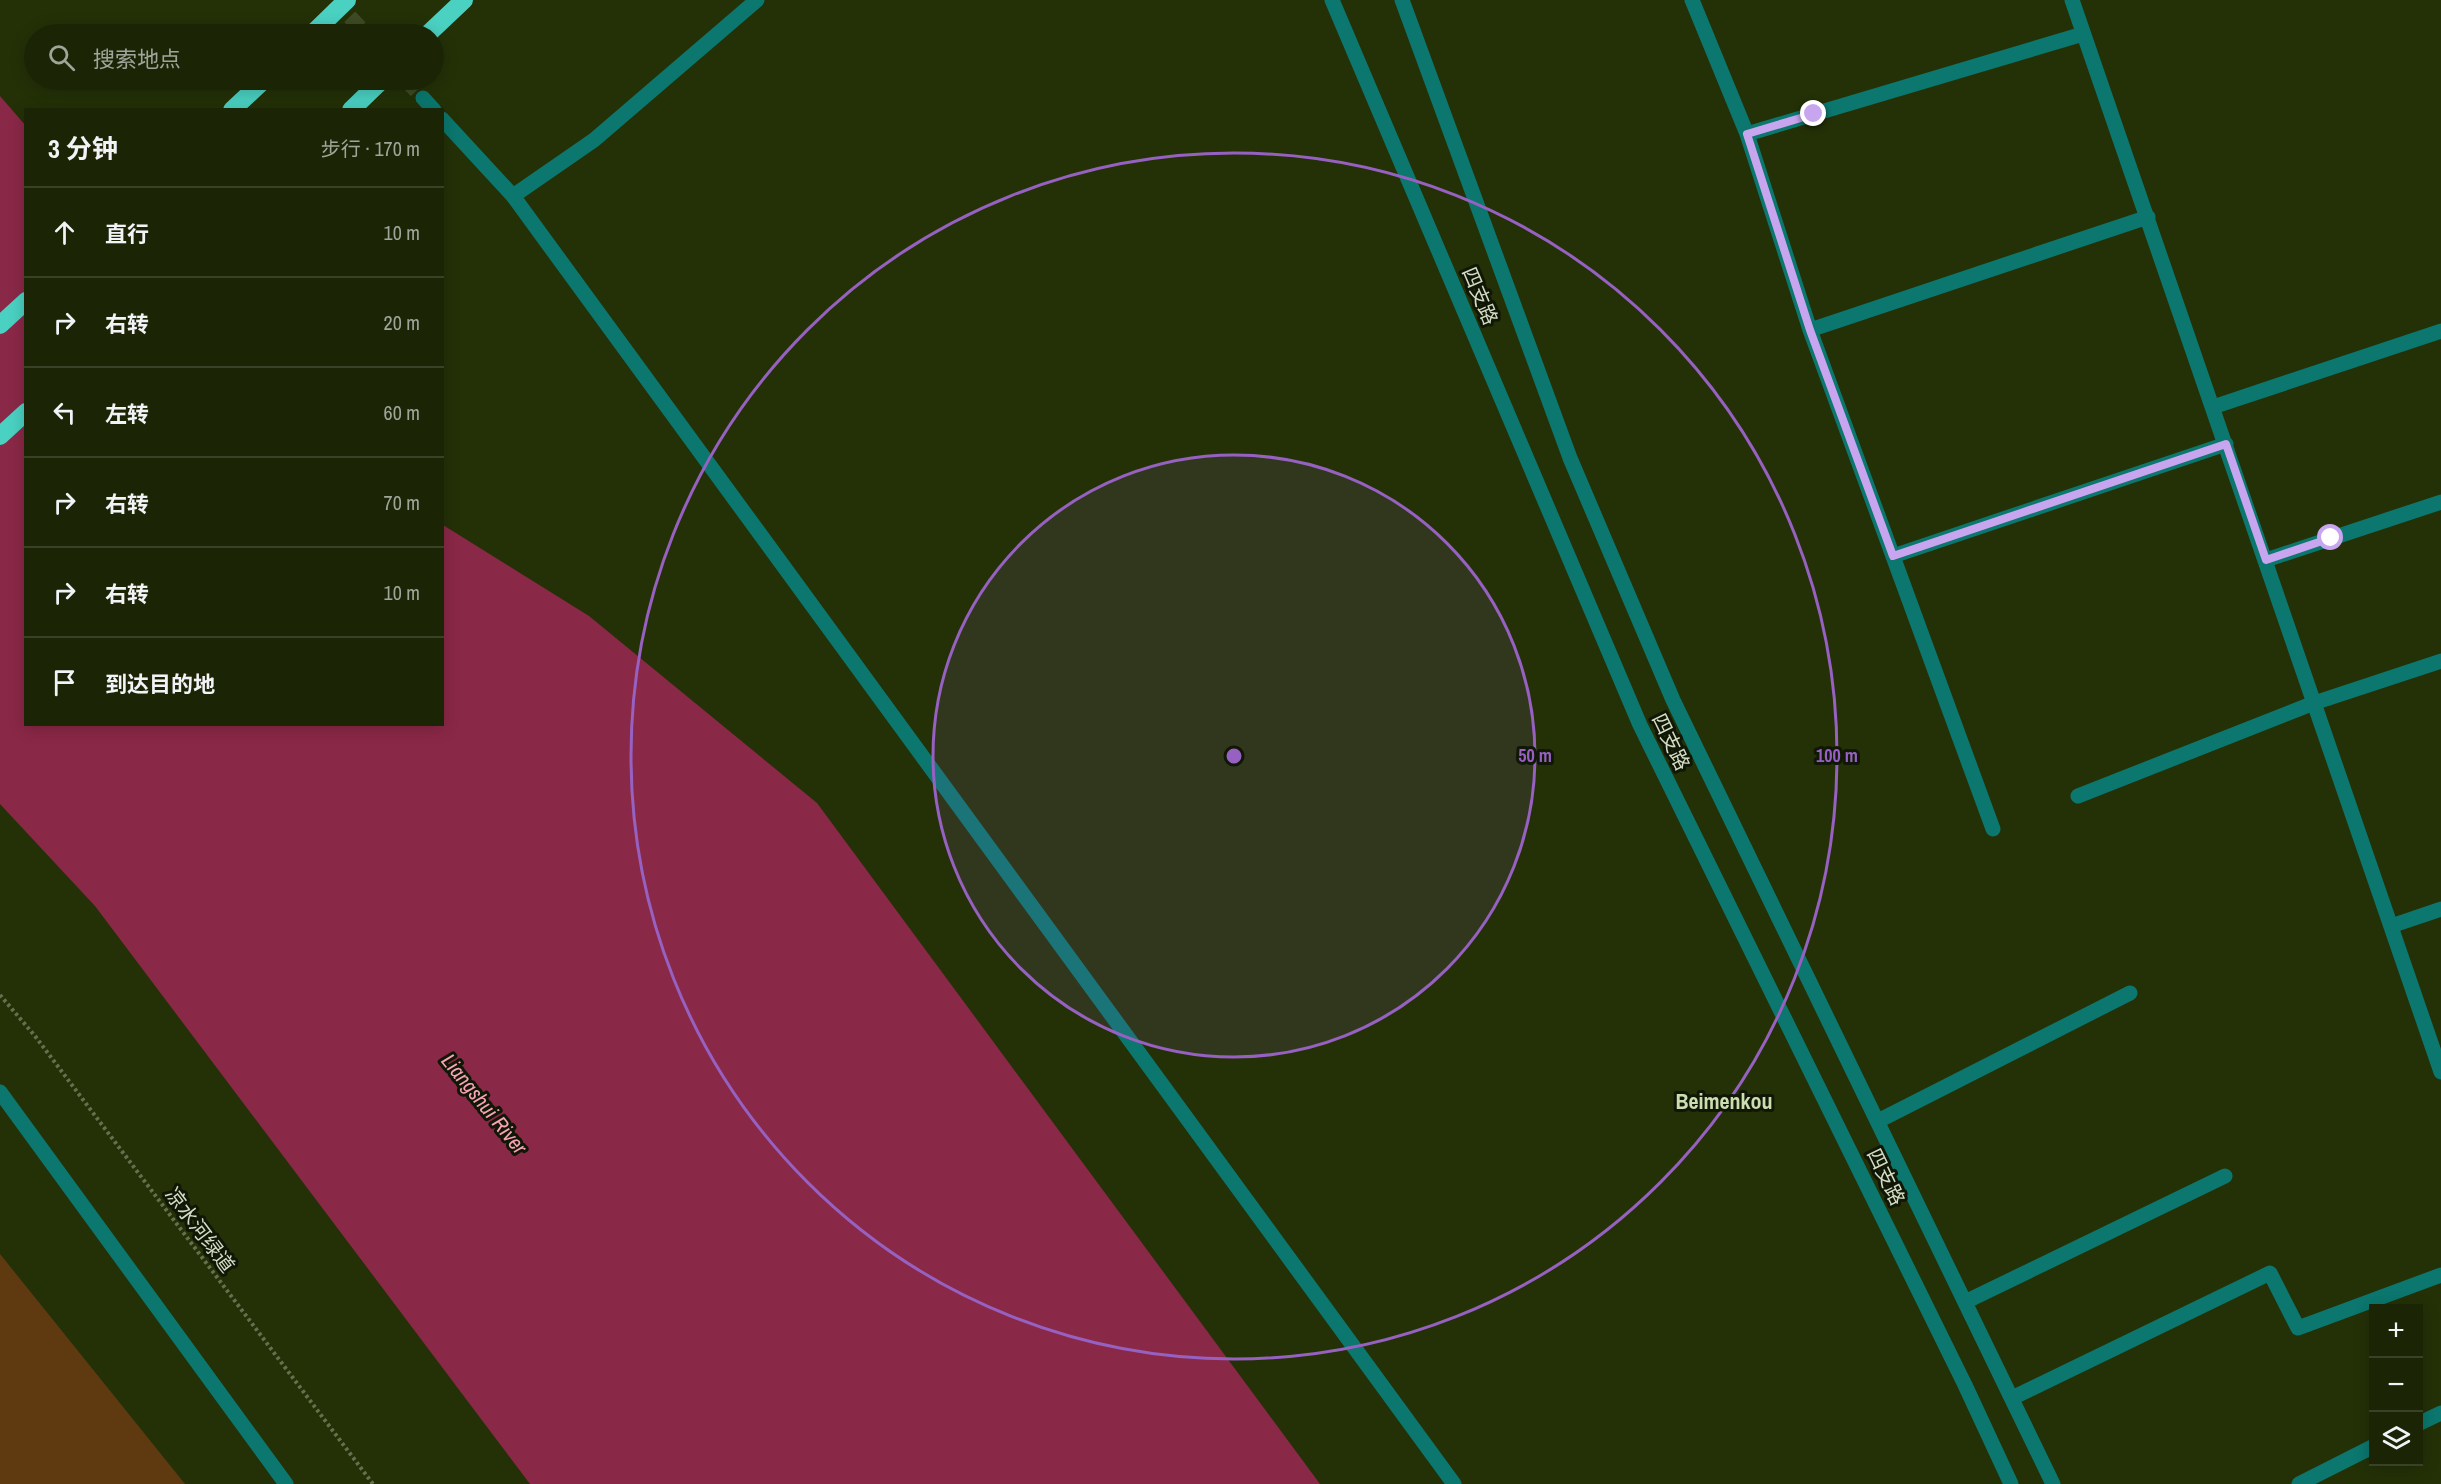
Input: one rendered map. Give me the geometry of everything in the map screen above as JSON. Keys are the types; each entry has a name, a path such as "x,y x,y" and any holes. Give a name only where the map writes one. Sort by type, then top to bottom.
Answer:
{"highway":[{"path":"322,24 347,0"},
{"path":"439,24 464,0"},
{"path":"234,108 253,90"},
{"path":"353,108 372,90"},
{"path":"0,325 24,303"},
{"path":"0,436 24,414"}],"street":[{"path":"513,196 594,140 757,0"},
{"name":"四支路","path":"1332,0 1640,725 1965,1384 2011,1484"},
{"name":"四支路","path":"1402,0 1570,458 1673,700 2053,1484"},
{"path":"1692,0 1747,134 1810,330 1993,829"},
{"path":"2072,0 2441,1072"},
{"path":"1747,134 2083,34"},
{"path":"444,121 513,196 1454,1484"},
{"path":"1810,330 2148,217"},
{"path":"2213,407 2441,332"},
{"path":"1893,556 2226,444"},
{"path":"2266,560 2441,502"},
{"path":"2078,796 2314,703 2441,661"},
{"path":"2391,926 2441,909"},
{"path":"1878,1122 2130,993"},
{"path":"0,1092 286,1484"},
{"path":"1965,1302 2225,1176"},
{"path":"2012,1398 2270,1273 2298,1328 2441,1275"},
{"path":"2423,1422 2441,1413"},
{"path":"2298,1484 2369,1448"}],"path":[{"name":"凉水河绿道","path":"0,995 35,1036 374,1484"}],"shaded area":[{"path":"0,1254 185,1484 0,1484"}],"water":[{"name":"Liangshui River","path":"0,96 24,124 24,726 444,726 444,526 589,616 817,803 1320,1484 530,1484 95,906 0,804"}],"tunnel":[{"path":"334,0 357,24"},
{"path":"415,90 423,98"}],"district":[{"name":"Beimenkou","path":"1724,1101"}],"route":[{"path":"1814,114 1747,134 1810,330 1893,556 2226,444 2266,560 2331,538"}]}
